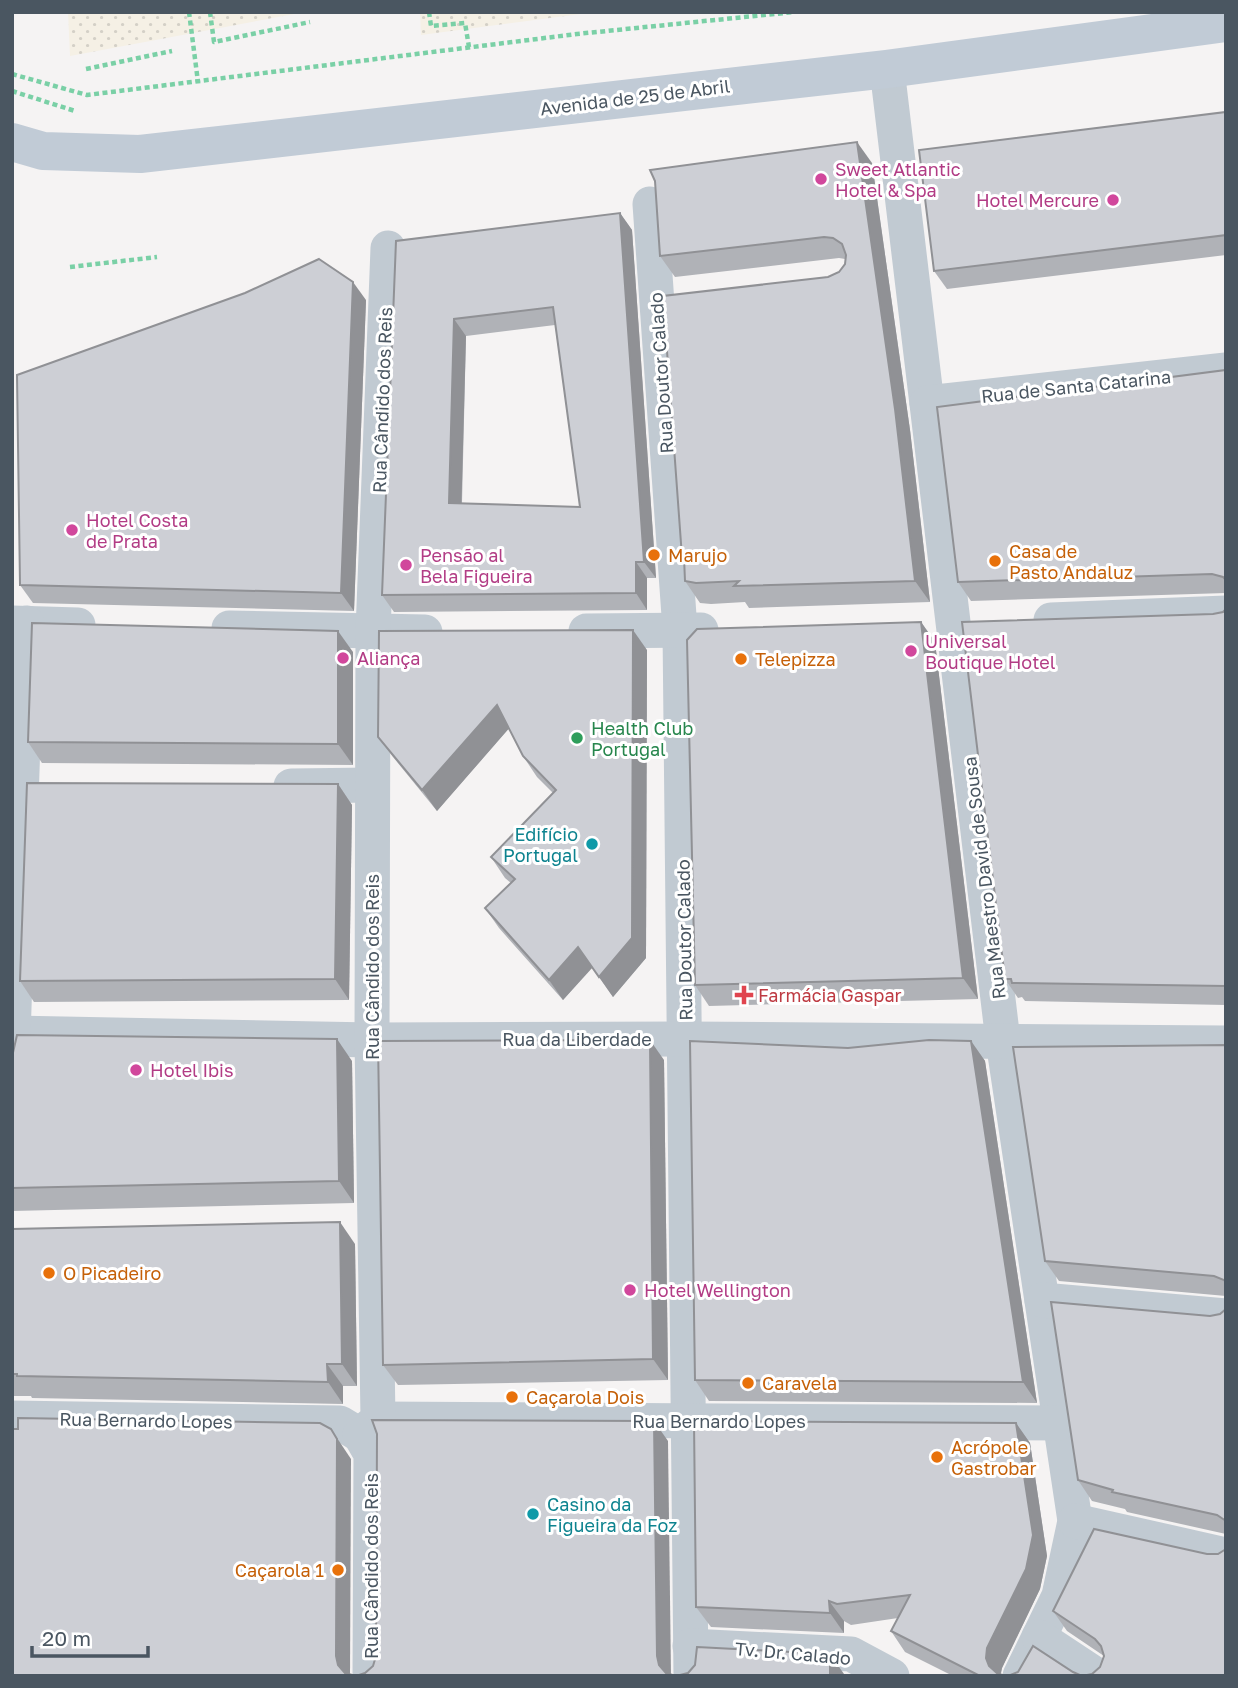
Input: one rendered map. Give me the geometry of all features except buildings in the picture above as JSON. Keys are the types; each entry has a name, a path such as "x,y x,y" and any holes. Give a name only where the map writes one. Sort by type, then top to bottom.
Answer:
{"main road":[{"name":"Avenida de 25 de Abril","path":"22,153 140,154 887,69 1226,23"}],"street":[{"name":"Rua Maestro David de Sousa","path":"887,69 1003,1041 1075,1521 1059,1596 1020,1676"},
{"name":"Rua Doutor Calado","path":"650,204 669,299 680,630 690,1661"},
{"name":"Rua Cândido dos Reis","path":"370,1676 371,1454 362,1223 372,1040 373,632 388,248"},
{"name":"Rua de Santa Catarina","path":"927,403 1226,370"},
{"path":"1021,621 1226,613"},
{"path":"12,1066 12,1033 35,783 20,623 109,625"},
{"path":"191,627 373,632 457,631"},
{"path":"554,631 734,629"},
{"path":"255,785 372,785"},
{"name":"Rua da Liberdade","path":"12,1033 372,1040 686,1039 1226,1043"},
{"path":"1042,1300 1226,1316"},
{"name":"Rua Bernardo Lopes","path":"12,1418 340,1423 369,1427 689,1421 1059,1423"},
{"path":"1075,1521 1226,1555"},
{"path":"1040,1637 1098,1676"},
{"name":"Tv. Dr. Calado","path":"690,1661 851,1654 892,1676"}],"path":[{"path":"190,12 198,82"},
{"path":"210,12 214,42 310,22"},
{"path":"429,12 431,26 465,23 469,48"},
{"path":"12,74 87,95 469,48 794,12"},
{"path":"86,69 172,51"},
{"path":"70,267 157,257"}],"sand":[{"path":"68,12 305,12 70,56"},
{"path":"420,12 596,12 421,35"}],"place":[{"name":"Sweet Atlantic Hotel & Spa","path":"821,179"},
{"name":"Hotel Mercure","path":"1113,200"},
{"name":"Hotel Costa de Prata","path":"72,530"},
{"name":"Marujo","path":"654,555"},
{"name":"Casa de Pasto Andaluz","path":"995,561"},
{"name":"Pensão al Bela Figueira","path":"406,565"},
{"name":"Universal Boutique Hotel","path":"911,651"},
{"name":"Aliança","path":"343,658"},
{"name":"Telepizza","path":"741,659"},
{"name":"Health Club Portugal","path":"577,738"},
{"name":"Edifício Portugal","path":"592,844"},
{"name":"Farmácia Gaspar","path":"744,995"},
{"name":"Hotel Ibis","path":"136,1070"},
{"name":"O Picadeiro","path":"49,1273"},
{"name":"Hotel Wellington","path":"630,1290"},
{"name":"Caravela","path":"748,1383"},
{"name":"Caçarola Dois","path":"512,1397"},
{"name":"Acrópole Gastrobar","path":"937,1457"},
{"name":"Casino da Figueira da Foz","path":"533,1514"},
{"name":"Caçarola 1","path":"338,1570"}]}
